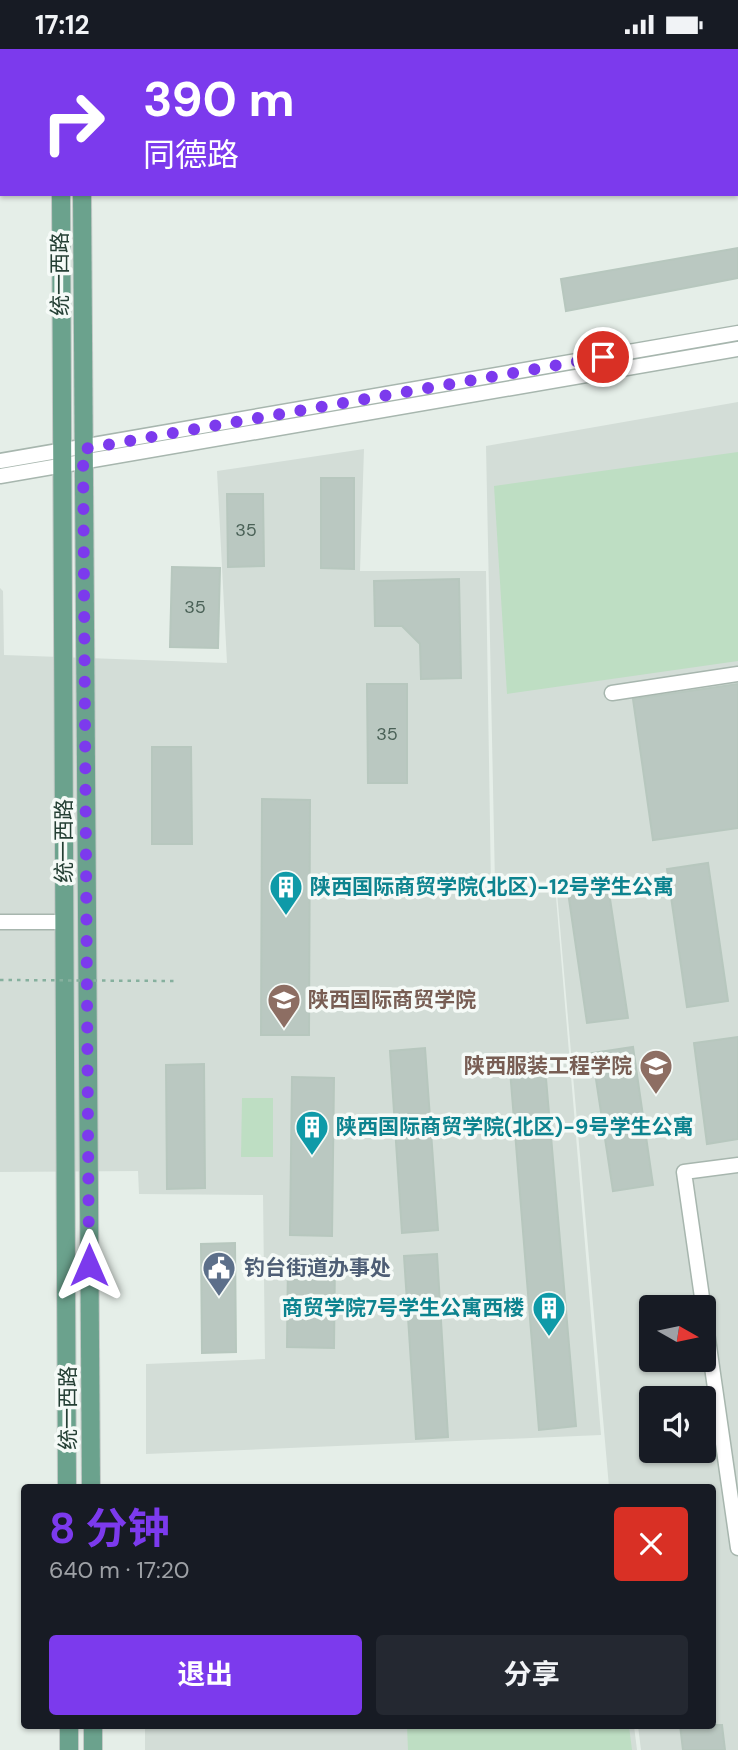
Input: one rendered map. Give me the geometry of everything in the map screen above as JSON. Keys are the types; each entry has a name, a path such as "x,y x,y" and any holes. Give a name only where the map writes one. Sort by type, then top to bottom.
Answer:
{"main road":[{"name":"统一西路","path":"61,196 68,1484"},
{"name":"统一西路","path":"82,196 91,1484"},
{"path":"69,1729 69,1750"},
{"path":"93,1729 93,1750"}],"street":[{"path":"84,456 738,333"},
{"path":"0,461 84,456 738,349"},
{"path":"0,476 62,458"},
{"path":"612,693 738,674"},
{"path":"0,922 64,922"},
{"path":"738,1165 684,1172 738,1548"}],"path":[{"path":"0,980 175,981"}],"shaded area":[{"name":"陕西服装工程学院","path":"738,402 738,1750 641,1750 638,1729 716,1729 716,1484 609,1484 556,881 495,884 486,446"},
{"name":"陕西国际商贸学院","path":"364,449 360,571 486,571 491,888 555,885 601,1435 146,1454 146,1364 265,1359 263,1195 139,1194 138,1171 0,1172 0,588 3,591 4,655 227,663 217,471"},
{"path":"145,1729 634,1729 637,1750 145,1750"}],"green space":[{"path":"738,452 738,661 507,694 494,486"},
{"path":"242,1098 273,1098 273,1157 241,1157"},
{"path":"407,1729 629,1729 632,1750 408,1750"}],"building":[{"path":"738,248 738,278 566,311 561,279"},
{"path":"321,478 354,478 354,569 321,568"},
{"path":"227,494 263,494 264,566 228,567"},
{"path":"172,567 220,568 218,648 170,647"},
{"path":"459,579 461,678 421,679 420,644 402,626 375,626 374,581"},
{"path":"367,684 407,684 407,783 368,783"},
{"path":"738,684 738,828 653,840 633,699"},
{"path":"152,747 191,747 192,844 152,844"},
{"name":"陕西国际商贸学院(北区)-12号学生公寓","path":"262,799 310,800 309,1035 261,1035"},
{"path":"708,863 728,1001 687,1007 667,869"},
{"path":"607,879 628,1018 587,1023 567,885"},
{"path":"738,1037 738,1139 707,1144 694,1043"},
{"path":"633,1047 653,1185 613,1191 592,1053"},
{"path":"425,1048 438,1230 402,1233 390,1051"},
{"path":"204,1064 205,1188 167,1189 166,1065"},
{"path":"545,1067 576,1426 539,1430 510,1070"},
{"name":"陕西国际商贸学院(北区)-9号学生公寓","path":"292,1077 334,1078 332,1236 290,1235"},
{"name":"钓台街道办事处","path":"235,1243 236,1352 202,1353 201,1244"},
{"path":"437,1254 448,1437 416,1439 404,1256"},
{"path":"288,1257 335,1257 334,1348 287,1347"},
{"path":"716,1725 722,1725 725,1750 683,1750 680,1729 716,1729"}],"place":[{"name":"陕西国际商贸学院(北区)-12号学生公寓","path":"286,917"},
{"name":"陕西国际商贸学院","path":"284,1030"},
{"name":"陕西服装工程学院","path":"656,1096"},
{"name":"陕西国际商贸学院(北区)-9号学生公寓","path":"312,1157"},
{"name":"钓台街道办事处","path":"219,1298"},
{"name":"商贸学院7号学生公寓西楼","path":"549,1338"}],"route":[{"path":"89,1265 83,449 603,357"}]}
